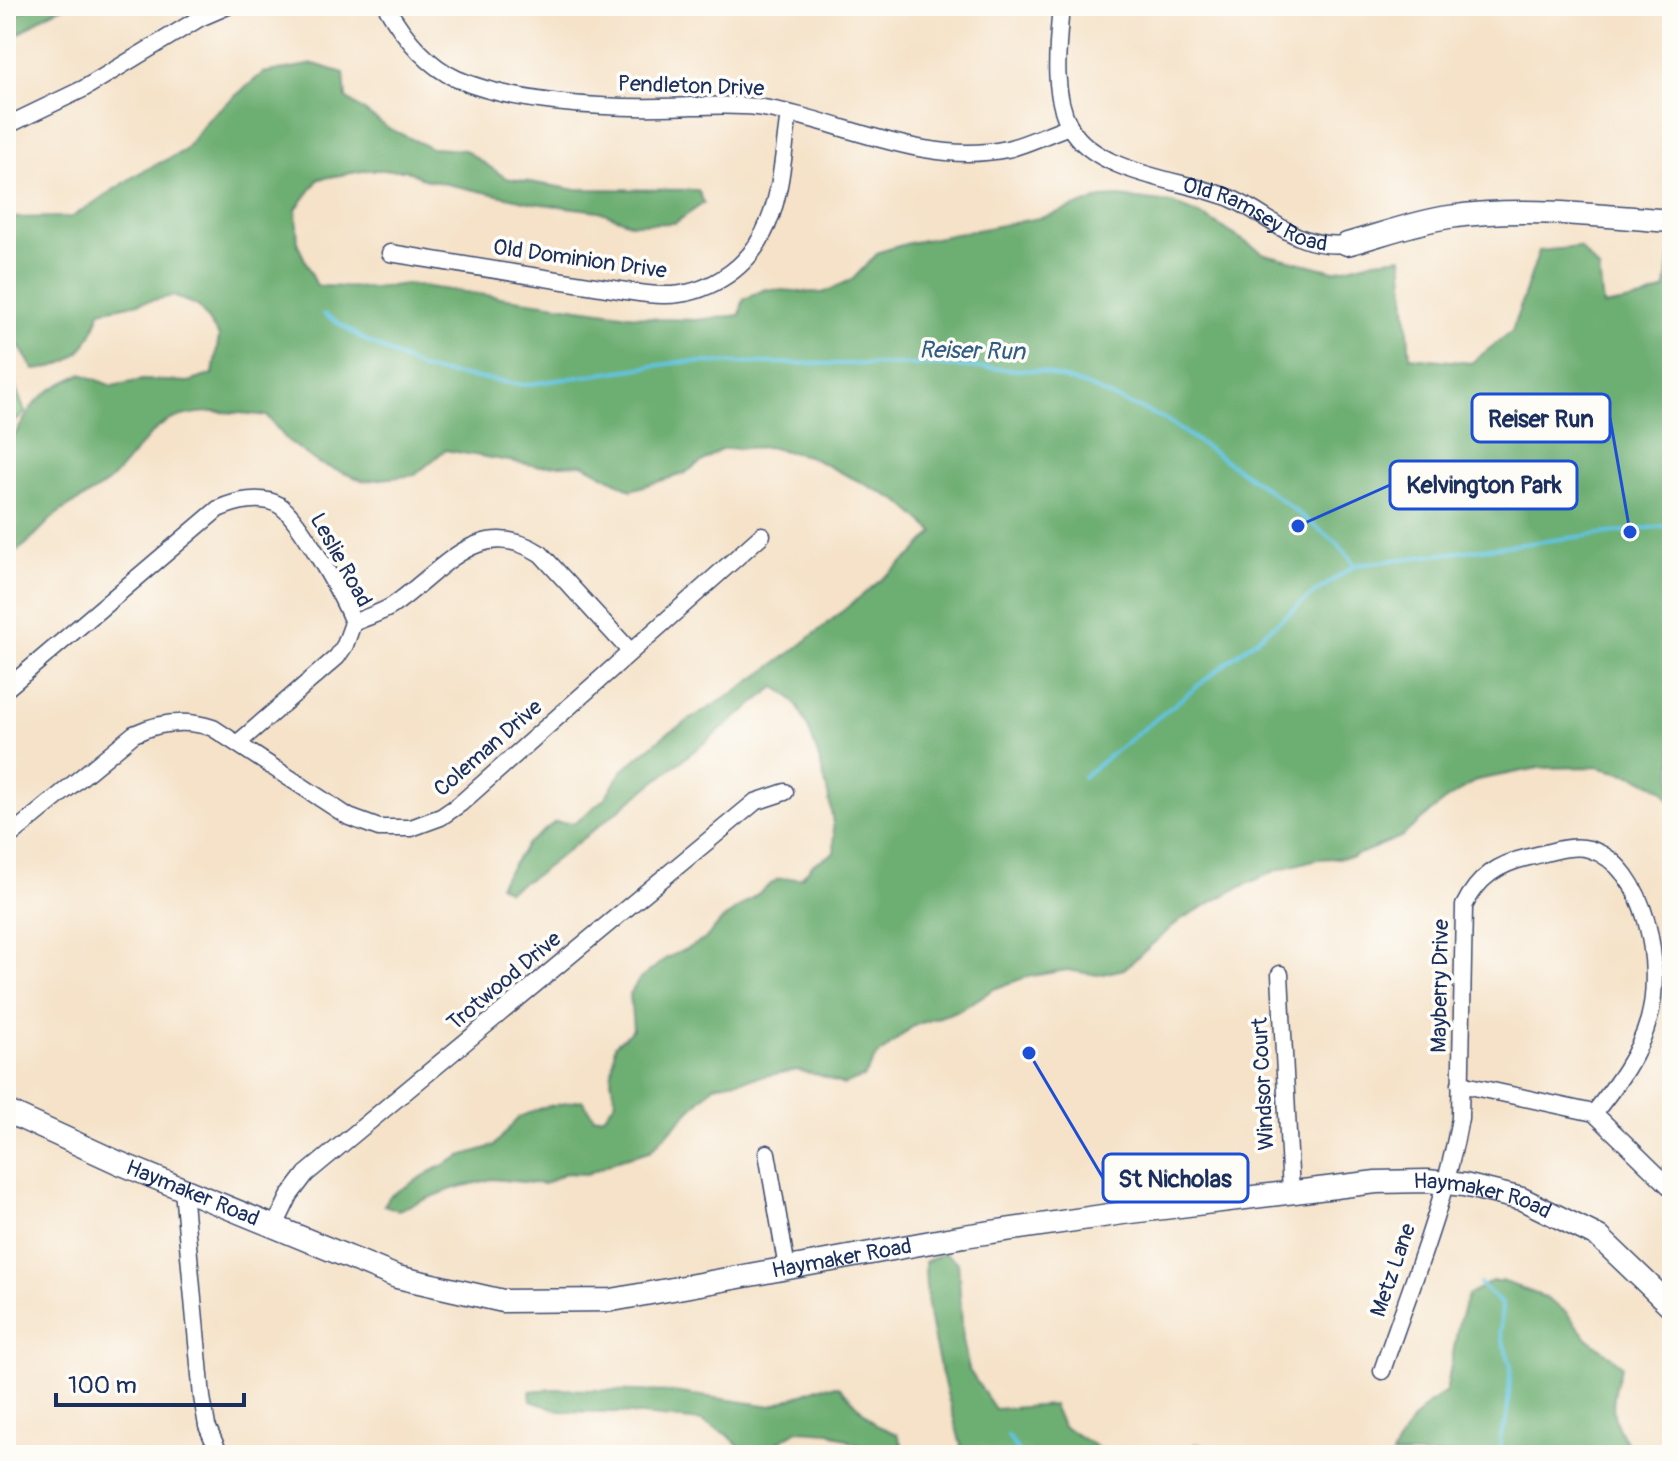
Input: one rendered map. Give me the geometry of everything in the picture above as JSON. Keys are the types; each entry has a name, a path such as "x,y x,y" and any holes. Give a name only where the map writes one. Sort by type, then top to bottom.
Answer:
{"main road":[{"name":"Old Ramsey Road","path":"1347,244 1445,217 1497,212 1557,212 1672,221"},
{"name":"Haymaker Road","path":"6,1111 183,1190 397,1277 503,1301 612,1300 964,1236 1376,1182 1447,1183 1522,1199 1599,1237 1672,1307"}],"street":[{"path":"6,126 83,89 200,18 228,6"},
{"name":"Pendleton Drive","path":"386,6 419,53 455,79 512,95 635,108 755,107 932,151 972,153 1008,149 1070,126"},
{"name":"Old Ramsey Road","path":"1061,6 1060,95 1070,126 1081,142 1096,154 1119,163 1234,200 1307,242 1326,246 1347,244"},
{"name":"Old Dominion Drive","path":"390,253 626,291 664,295 698,291 725,277 747,256 763,234 776,197 789,114"},
{"name":"Leslie Road","path":"6,689 218,509 236,501 278,504 292,516 344,601 353,623 337,657 238,743"},
{"name":"Coleman Drive","path":"6,839 119,745 150,727 194,722 213,728 238,743 349,817 379,828 411,828 441,817 460,804 762,535"},
{"path":"353,623 389,608 480,541 506,539 524,543 541,554 630,651"},
{"name":"Trotwood Drive","path":"274,1228 290,1195 306,1174 755,802 785,792"},
{"name":"Mayberry Drive","path":"1447,1183 1460,1118 1464,906 1471,890 1487,874 1509,862 1568,849 1586,848 1620,866 1632,883 1656,967 1655,993 1642,1040 1620,1081 1594,1113"},
{"name":"Windsor Court","path":"1280,974 1291,1193"},
{"path":"1460,1084 1594,1113 1672,1189"},
{"path":"767,1153 787,1268"},
{"name":"Metz Lane","path":"1382,1371 1447,1183"},
{"path":"183,1190 202,1397 207,1426 220,1455"}],"green space":[{"path":"32,6 67,6 6,41 6,22"},
{"path":"314,64 344,73 346,98 388,128 431,148 465,150 506,178 571,189 698,190 704,203 675,223 632,224 599,211 534,203 424,179 406,170 368,170 319,179 296,209 298,245 317,286 374,288 407,284 658,319 696,320 740,315 743,300 765,289 823,293 853,279 879,252 909,243 1044,217 1101,198 1119,197 1172,203 1207,218 1265,254 1334,271 1375,260 1402,257 1410,357 1471,363 1512,331 1539,251 1579,247 1599,269 1603,306 1642,299 1666,289 1672,240 1672,803 1663,790 1635,776 1596,767 1539,768 1477,780 1443,802 1401,837 1352,857 1317,859 1277,870 1236,889 1180,920 1124,969 1098,975 1067,970 1026,977 994,989 960,1010 913,1026 876,1057 864,1077 843,1085 797,1070 715,1085 650,1151 621,1159 587,1174 565,1173 544,1184 492,1179 452,1189 398,1210 384,1205 390,1196 430,1172 461,1156 494,1146 519,1117 544,1107 582,1100 594,1117 604,1116 616,1101 611,1080 615,1045 633,1029 630,994 639,980 665,959 704,940 722,920 778,879 801,878 813,864 834,853 832,818 816,749 800,710 789,696 775,687 539,873 508,891 499,885 527,844 555,822 575,823 605,798 622,771 666,734 732,694 792,652 913,554 934,532 899,501 808,456 768,447 722,449 683,474 631,490 583,464 538,466 445,450 415,475 364,481 318,463 287,440 267,416 212,412 183,416 159,427 109,481 57,514 6,558 6,444 37,401 82,374 112,386 142,380 189,382 213,374 219,336 198,306 173,296 100,311 91,335 78,353 59,365 34,370 6,320 6,218 72,217 139,173 184,151 210,117 263,73"},
{"path":"6,362 25,413 6,428"},
{"path":"944,1253 958,1262 963,1340 969,1370 995,1409 1053,1405 1062,1426 1110,1455 959,1455 961,1445 937,1354 926,1285 925,1262"},
{"path":"1492,1281 1502,1281 1544,1297 1566,1312 1586,1337 1622,1365 1613,1403 1614,1413 1620,1432 1636,1455 1392,1455 1414,1419 1428,1404 1446,1392 1459,1321 1468,1295"},
{"path":"839,1386 876,1425 897,1434 906,1455 873,1455 871,1451 830,1432 798,1430 767,1449 745,1452 729,1436 702,1421 611,1412 560,1411 531,1401 530,1391 673,1392 772,1406 820,1387"},
{"path":"1195,1444 1219,1449 1233,1455 1191,1455"}],"waterway":[{"name":"Reiser Run","path":"324,314 365,340 424,370 524,385 681,362 928,365 1039,371 1084,385 1165,419 1267,489 1338,544 1355,565"},
{"path":"1083,777 1316,592 1355,565 1672,525"},
{"path":"1480,1284 1502,1305 1500,1332 1511,1366 1507,1419 1500,1438 1502,1455"},
{"path":"1008,1436 1021,1455"}],"place":[{"name":"Kelvington Park","path":"1298,526"},
{"name":"Reiser Run","path":"1630,532"},
{"name":"St Nicholas","path":"1029,1053"}]}
